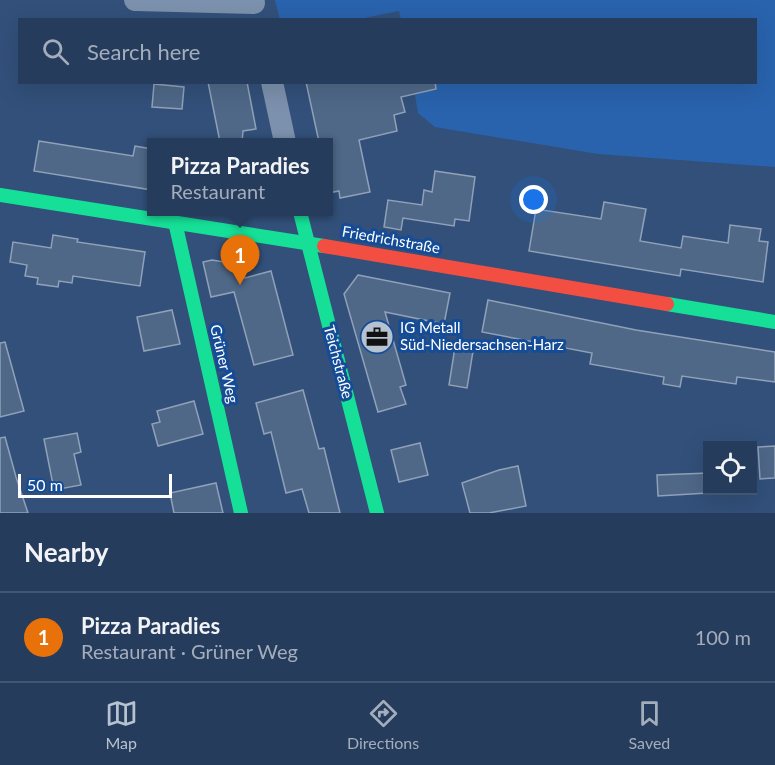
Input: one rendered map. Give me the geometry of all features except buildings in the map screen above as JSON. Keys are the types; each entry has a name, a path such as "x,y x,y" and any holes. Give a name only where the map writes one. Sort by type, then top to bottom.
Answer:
{"street":[{"path":"135,0 255,8"},
{"path":"272,84 284,138"},
{"name":"Friedrichstraße","path":"0,195 306,243 775,322"},
{"name":"Teichstraße","path":"301,216 377,513"},
{"name":"Grüner Weg","path":"175,222 241,513"}],"shaded area":[{"path":"275,0 775,0 775,167 598,154 435,127 418,113 413,84 757,84 757,18 401,18 399,11 364,18 280,18"}],"traffic: fast":[{"path":"0,195 324,246"},
{"path":"301,216 377,513"},
{"path":"175,222 241,513"},
{"path":"667,304 775,322"}],"traffic: jam":[{"path":"324,246 667,304"}],"place":[{"name":"Pizza Paradies","path":"240,285"},
{"name":"IG Metall Süd-Niedersachsen-Harz","path":"377,337"}]}
